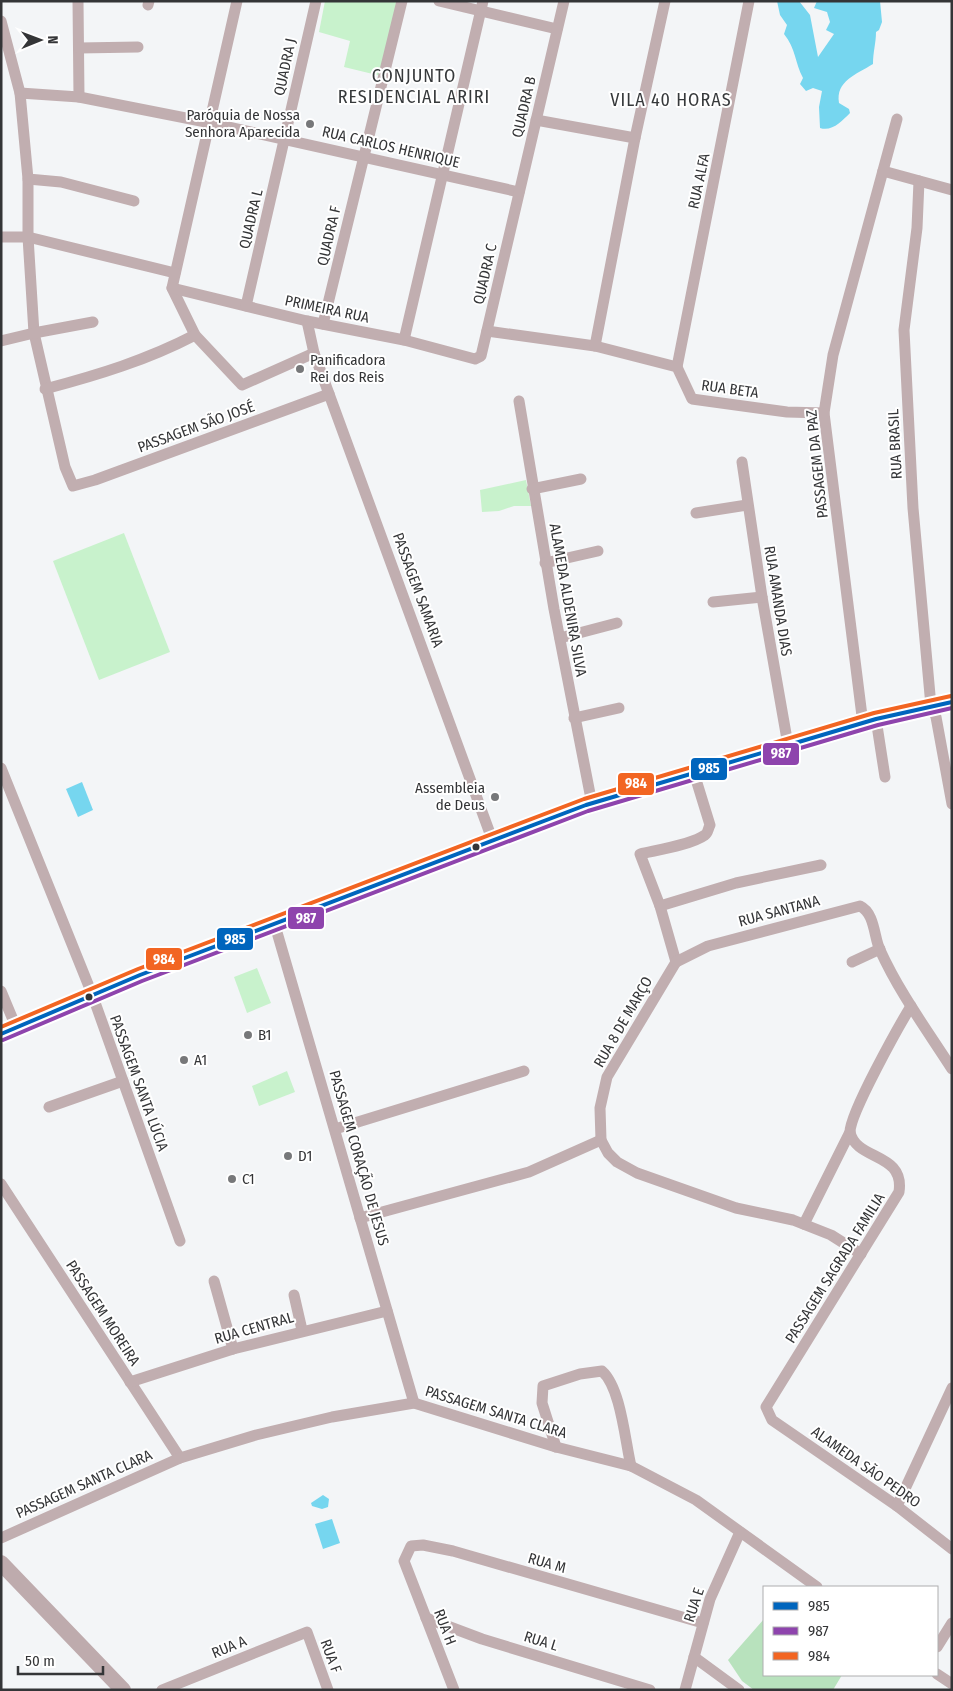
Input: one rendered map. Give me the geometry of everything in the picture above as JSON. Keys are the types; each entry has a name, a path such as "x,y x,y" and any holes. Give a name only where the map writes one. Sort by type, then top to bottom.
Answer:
{"main road":[{"path":"1,1034 92,994 274,922 492,839 592,804 788,745 952,702"},
{"path":"1,1563 123,1690"}],"street":[{"path":"78,1 78,96"},
{"path":"237,1 211,123 174,273 172,288 195,335 242,385 314,352"},
{"name":"QUADRA J","path":"285,138 316,1"},
{"name":"QUADRA F","path":"323,324 402,1"},
{"path":"440,1 482,6 558,29"},
{"name":"QUADRA B","path":"519,192 564,1"},
{"path":"595,346 635,138 665,1"},
{"name":"RUA ALFA","path":"676,367 749,1"},
{"path":"404,340 482,6"},
{"path":"1,21 20,93 28,179 28,237 34,332 45,389 116,369 158,354 195,335"},
{"path":"79,48 138,47"},
{"name":"RUA CARLOS HENRIQUE","path":"20,93 78,96 285,138 519,192"},
{"name":"PASSAGEM DA PAZ","path":"885,777 870,722 824,413 833,356 897,119"},
{"path":"536,120 635,138"},
{"name":"QUADRA L","path":"246,306 285,138"},
{"path":"883,171 952,190"},
{"path":"28,179 61,182 134,201"},
{"name":"RUA BRASIL","path":"919,181 917,228 904,330 913,508 931,706 936,717 952,804"},
{"name":"QUADRA C","path":"475,358 481,356 519,192"},
{"path":"1,237 28,237 174,273"},
{"name":"PRIMEIRA RUA","path":"172,288 307,321 404,340 475,358"},
{"name":"PASSAGEM SAMARIA","path":"307,321 314,352 492,839"},
{"path":"1,341 34,332 93,322"},
{"path":"487,331 595,346 676,367"},
{"name":"RUA BETA","path":"676,367 692,399 787,412 824,413"},
{"name":"PASSAGEM SÃO JOSÉ","path":"45,389 65,467 73,486 95,480 329,394"},
{"name":"ALAMEDA ALDENIRA SILVA","path":"519,401 532,489 574,718 592,804"},
{"name":"RUA AMANDA DIAS","path":"742,462 747,505 788,745"},
{"path":"532,489 581,479"},
{"path":"696,513 747,505"},
{"path":"546,563 598,551"},
{"path":"713,602 762,597"},
{"path":"560,638 617,623"},
{"path":"574,718 620,708"},
{"name":"PASSAGEM SANTA LÚCIA","path":"1,768 92,994 180,1241"},
{"path":"676,962 660,906 640,854 703,837 708,833 710,825 694,773"},
{"path":"660,906 736,883 821,864"},
{"name":"RUA SANTANA","path":"676,962 708,946 860,906 867,911 880,949"},
{"name":"PASSAGEM CORAÇÃO DE JESUS","path":"274,922 414,1403"},
{"path":"852,962 880,949 911,1006 952,1069"},
{"name":"RUA 8 DE MARÇO","path":"601,1140 600,1108 607,1077 676,962"},
{"path":"1,991 16,1027"},
{"path":"804,1224 850,1132 856,1112 911,1006"},
{"path":"335,1129 524,1071"},
{"path":"48,1107 123,1081"},
{"name":"PASSAGEM SAGRADA FAMILIA","path":"766,1407 899,1192 901,1182 896,1170 888,1162 857,1144 850,1132"},
{"path":"360,1218 529,1172 549,1161 601,1140 616,1162 636,1173 698,1195 804,1224 831,1235 861,1254"},
{"name":"PASSAGEM MOREIRA","path":"1,1184 180,1458"},
{"path":"214,1281 233,1349"},
{"path":"294,1295 302,1330"},
{"name":"RUA CENTRAL","path":"130,1382 233,1349 302,1330 387,1311"},
{"path":"556,1447 542,1403 543,1386 580,1374 602,1371 609,1377 616,1398 631,1466"},
{"path":"897,1506 952,1388"},
{"name":"PASSAGEM SANTA CLARA","path":"1,1538 180,1458 256,1435 323,1419 414,1403 556,1447 631,1466 696,1500 816,1586"},
{"name":"ALAMEDA SÃO PEDRO","path":"766,1407 772,1420 897,1506 952,1549"},
{"name":"RUA E","path":"684,1690 710,1599 740,1532"},
{"name":"RUA M","path":"409,1575 404,1561 408,1551 411,1546 423,1544 703,1623"},
{"name":"RUA H","path":"409,1575 454,1690"},
{"name":"RUA L","path":"426,1618 482,1639 650,1690"},
{"path":"938,1645 952,1623"},
{"name":"RUA A","path":"162,1690 307,1632"},
{"name":"RUA F","path":"307,1632 328,1690"},
{"path":"694,1657 739,1690"},
{"path":"938,1675 952,1684"}],"green space":[{"path":"325,1 397,1 381,76 344,67 350,41 319,32"},
{"path":"526,480 531,506 514,506 499,511 482,512 480,490"},
{"path":"124,533 170,652 99,680 53,561"},
{"path":"257,968 271,1003 247,1013 234,977"},
{"path":"287,1071 295,1092 259,1106 252,1086"},
{"path":"763,1620 763,1676 841,1676 833,1690 754,1690 742,1681 728,1660"}],"water":[{"path":"777,1 799,1 810,15 818,57 834,34 826,30 830,22 827,12 814,8 817,1 880,1 882,22 879,30 876,32 873,64 854,75 840,89 839,103 849,109 850,113 833,127 820,128 819,107 822,91 813,88 806,91 800,84 803,78 791,45 784,34 787,25 780,15"},
{"path":"82,782 93,810 78,817 66,789"},
{"path":"323,1495 329,1499 328,1507 322,1509 312,1506 311,1503"},
{"path":"332,1519 340,1543 323,1549 315,1524"}],"transit line":[{"name":"984","path":"1,1027 138,969 584,799 874,713 951,696"},
{"name":"985","path":"1,1034 140,975 586,805 876,719 952,702"},
{"name":"987","path":"3,1040 142,981 588,811 878,725 952,708"}],"place":[{"name":"Paróquia de Nossa Senhora Aparecida","path":"310,124"},
{"name":"Panificadora Rei dos Reis","path":"300,369"},
{"name":"Assembleia de Deus","path":"495,797"},
{"name":"B1","path":"248,1035"},
{"name":"A1","path":"184,1060"},
{"name":"D1","path":"288,1156"},
{"name":"C1","path":"232,1179"}],"district":[{"name":"CONJUNTO RESIDENCIAL ARIRI","path":"414,86"},
{"name":"VILA 40 HORAS","path":"671,100"}]}
